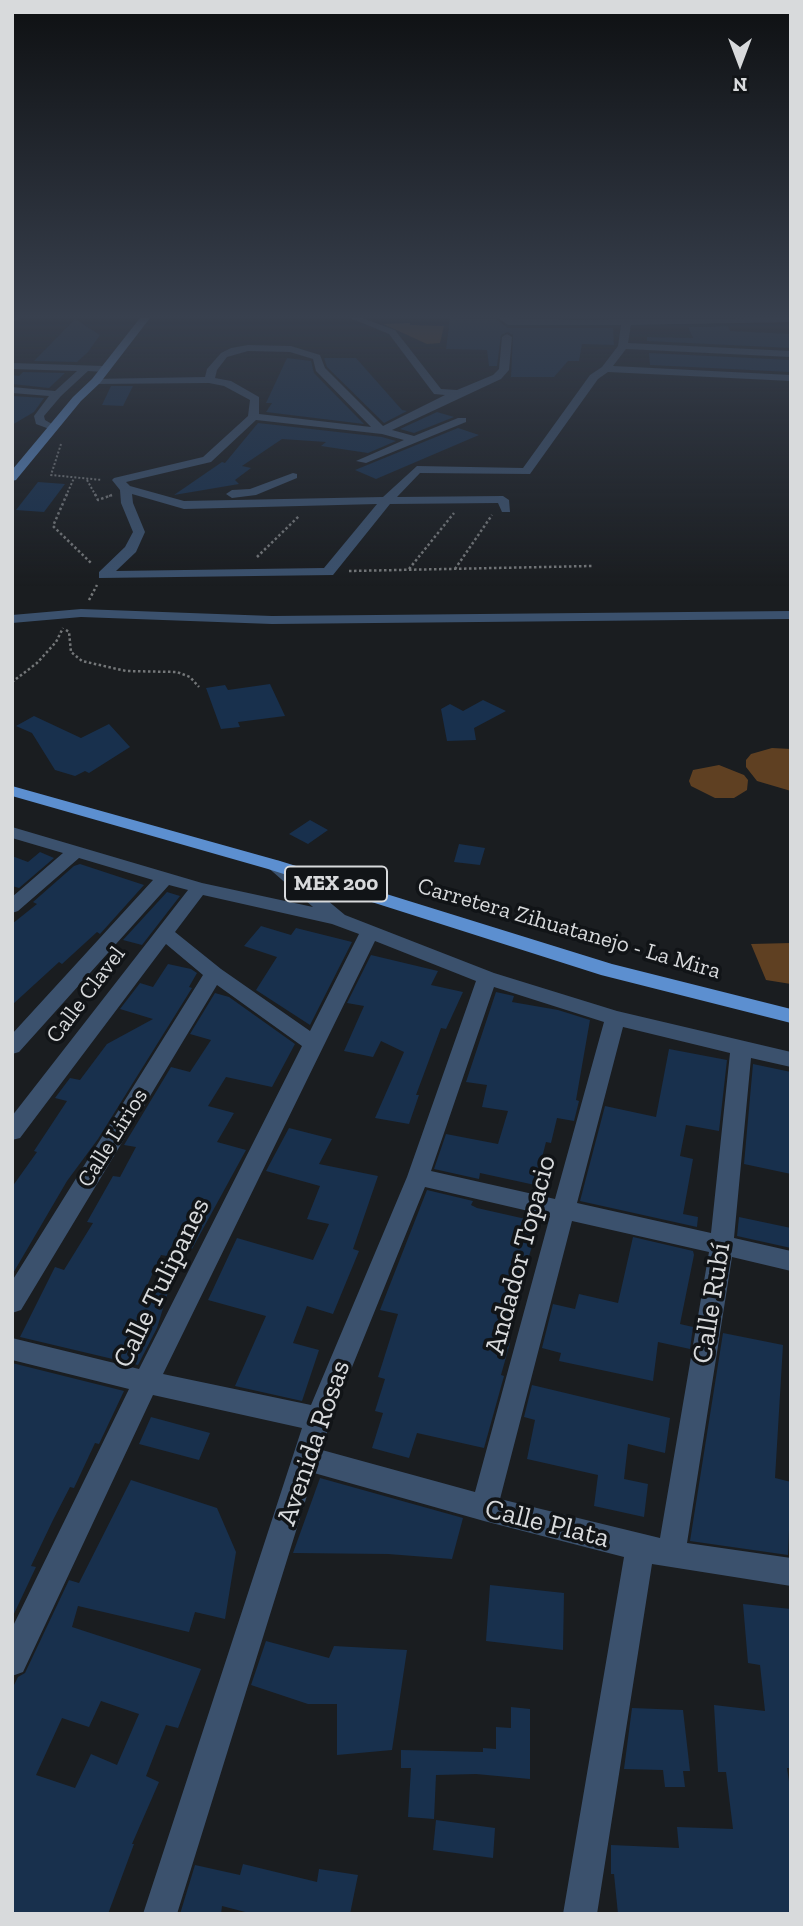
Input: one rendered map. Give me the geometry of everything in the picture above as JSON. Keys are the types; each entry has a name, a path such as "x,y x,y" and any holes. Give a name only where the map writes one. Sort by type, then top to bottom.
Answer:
{"highway":[{"name":"Carretera Zihuatanejo - La Mira","path":"12,791 274,865 608,970 791,1016"}],"main road":[{"path":"12,478 71,408"},
{"path":"12,456 49,431"}],"street":[{"path":"46,408 39,416 40,422 49,431"},
{"path":"122,484 158,471 207,460 253,417 254,408"},
{"path":"359,408 382,431"},
{"path":"382,431 428,408"},
{"path":"104,575 328,572 386,500 417,469 526,472 572,408"},
{"path":"253,417 382,431 417,440"},
{"path":"362,461 462,420"},
{"path":"158,471 156,483 171,493 185,496 252,492 293,476"},
{"path":"122,484 184,505 465,499 504,504"},
{"path":"104,575 131,549 139,532 122,484"},
{"path":"12,619 81,613 272,620 791,615"},
{"path":"12,832 164,879 338,919 486,978 615,1018 791,1060"},
{"path":"12,907 77,850"},
{"path":"274,865 338,919"},
{"path":"12,1047 164,879"},
{"name":"Calle Clavel","path":"12,1132 200,888"},
{"path":"164,933 214,974 314,1044"},
{"name":"Calle Tulipanes","path":"12,1661 146,1382 369,933"},
{"name":"Calle Lirios","path":"12,1303 214,974"},
{"name":"Avenida Rosas","path":"160,1914 318,1419 418,1177 486,978"},
{"name":"Andador Topacio","path":"484,1508 615,1018"},
{"name":"Calle Rubí","path":"671,1555 722,1245 741,1049"},
{"path":"418,1177 791,1261"},
{"path":"12,1349 146,1382 318,1419"},
{"name":"Calle Plata","path":"306,1458 640,1548 791,1572"},
{"path":"580,1914 640,1548"}],"path":[{"path":"64,437 51,475 122,484"},
{"path":"75,478 53,526 104,575 81,613"},
{"path":"87,479 98,500 122,484"},
{"path":"410,569 465,499"},
{"path":"242,572 313,502"},
{"path":"455,569 504,504"},
{"path":"328,572 592,566"},
{"path":"12,682 37,663 56,642 64,627 69,632 71,652 82,661 126,671 177,673 190,677 199,687"}],"shaded area":[{"path":"772,748 791,749 791,791 757,781 746,767 746,760 751,754"},
{"path":"719,765 744,775 748,780 747,790 734,798 715,798 691,786 689,781 693,770"},
{"path":"791,943 791,984 766,980 751,944"}],"building":[{"path":"12,408 37,408 34,412 12,425"},
{"path":"269,408 348,408 364,424 266,412"},
{"path":"369,408 400,408 407,411 384,423"},
{"path":"437,412 454,417 414,433 400,429"},
{"path":"258,423 382,437 396,441 368,453 321,446 326,442 282,439 242,466 251,468 235,480 239,484 174,495 222,462 225,463"},
{"path":"458,428 479,435 376,479 355,470"},
{"path":"38,482 65,484 44,512 16,510"},
{"path":"270,684 285,716 238,722 240,727 221,729 206,688 225,685 228,690"},
{"path":"483,700 506,711 474,728 476,740 447,741 441,709 450,704 463,711"},
{"path":"34,716 81,738 109,724 130,747 89,773 85,771 75,776 55,770 32,733 16,726"},
{"path":"310,820 328,830 308,844 289,834"},
{"path":"459,844 485,848 480,865 454,862"},
{"path":"40,852 54,858 19,888 12,886 12,856 28,862"},
{"path":"80,864 144,885 100,934 97,932 62,964 59,962 12,1005 12,924 37,904 33,902 74,866"},
{"path":"167,892 180,896 142,945 123,940"},
{"path":"261,926 291,935 296,928 352,942 310,1025 256,990 277,957 244,946"},
{"path":"371,955 438,971 431,985 463,992 446,1029 441,1028 416,1095 419,1095 409,1124 375,1118 404,1052 381,1041 373,1057 344,1051 364,1006 347,1003"},
{"path":"168,964 197,973 189,987 192,988 98,1139 67,1181 12,1275 12,1187 37,1152 34,1151 67,1101 55,1098 70,1078 80,1080 107,1044 153,1019 120,1009 140,983 153,987"},
{"path":"496,992 514,996 512,1002 558,1010 590,1020 574,1121 557,1118 551,1143 546,1142 535,1185 480,1173 479,1179 434,1169 446,1134 498,1144 508,1111 482,1107 487,1085 466,1082"},
{"path":"215,993 229,997 295,1044 272,1087 226,1077 208,1106 234,1113 217,1142 246,1150 192,1249 173,1243 167,1256 161,1255 146,1288 168,1292 157,1328 138,1365 20,1337 55,1267 64,1270 93,1223 87,1222 113,1176 120,1177 136,1147 124,1145 171,1067 190,1072 211,1040 190,1034"},
{"path":"669,1049 727,1060 719,1131 686,1125 680,1156 693,1159 683,1214 698,1217 697,1227 580,1201 605,1106 656,1117"},
{"path":"753,1064 791,1072 791,1174 744,1164"},
{"path":"289,1128 332,1139 319,1164 378,1176 353,1249 359,1251 333,1314 307,1306 293,1343 319,1350 302,1401 235,1386 266,1316 208,1300 237,1238 313,1260 329,1224 307,1219 320,1186 266,1171"},
{"path":"427,1190 473,1201 471,1205 477,1208 539,1222 504,1342 510,1343 501,1375 504,1376 484,1448 417,1433 409,1458 372,1448 383,1413 375,1411 385,1379 378,1377 398,1314 380,1310"},
{"path":"739,1217 791,1228 791,1248 737,1236"},
{"path":"633,1237 693,1251 694,1255 680,1324 693,1327 690,1349 658,1342 653,1381 559,1361 561,1353 542,1348 553,1304 575,1309 579,1294 618,1303"},
{"path":"723,1333 783,1345 775,1478 791,1482 788,1555 690,1541"},
{"path":"12,1363 124,1391 99,1444 95,1443 74,1488 70,1487 53,1520 31,1566 36,1567 12,1618"},
{"path":"532,1385 670,1418 665,1453 628,1444 624,1479 648,1484 644,1517 594,1506 598,1475 527,1459 535,1420 524,1417"},
{"path":"151,1417 210,1433 199,1460 139,1444"},
{"path":"320,1478 463,1518 452,1559 388,1554 293,1553"},
{"path":"131,1480 217,1508 236,1552 225,1619 195,1612 189,1632 78,1606 72,1627 201,1669 178,1728 166,1725 146,1776 159,1782 132,1844 108,1914 12,1914 12,1689 18,1677 25,1673 69,1580 79,1583","holes":["101,1701 139,1714 117,1765 91,1754 75,1788 36,1775 62,1718 89,1727"]},
{"path":"490,1585 564,1593 563,1650 486,1641"},
{"path":"743,1604 791,1609 791,1768 787,1768 791,1795 791,1914 618,1914 614,1874 611,1874 611,1845 679,1848 677,1827 733,1829 726,1772 718,1772 714,1705 765,1711 760,1665 748,1663"},
{"path":"266,1641 329,1658 334,1646 407,1650 392,1750 337,1755 337,1704 308,1704 251,1685"},
{"path":"511,1707 530,1709 530,1779 476,1774 436,1775 434,1819 408,1817 411,1768 401,1768 401,1750 483,1752 483,1748 496,1749 496,1727 511,1728"},
{"path":"632,1708 683,1710 690,1771 683,1771 685,1787 665,1787 663,1770 624,1769"},
{"path":"436,1820 495,1828 493,1858 433,1850"},
{"path":"243,1864 317,1882 319,1869 358,1875 350,1914 253,1914 222,1906 221,1914 180,1914 195,1865 240,1875"}]}
